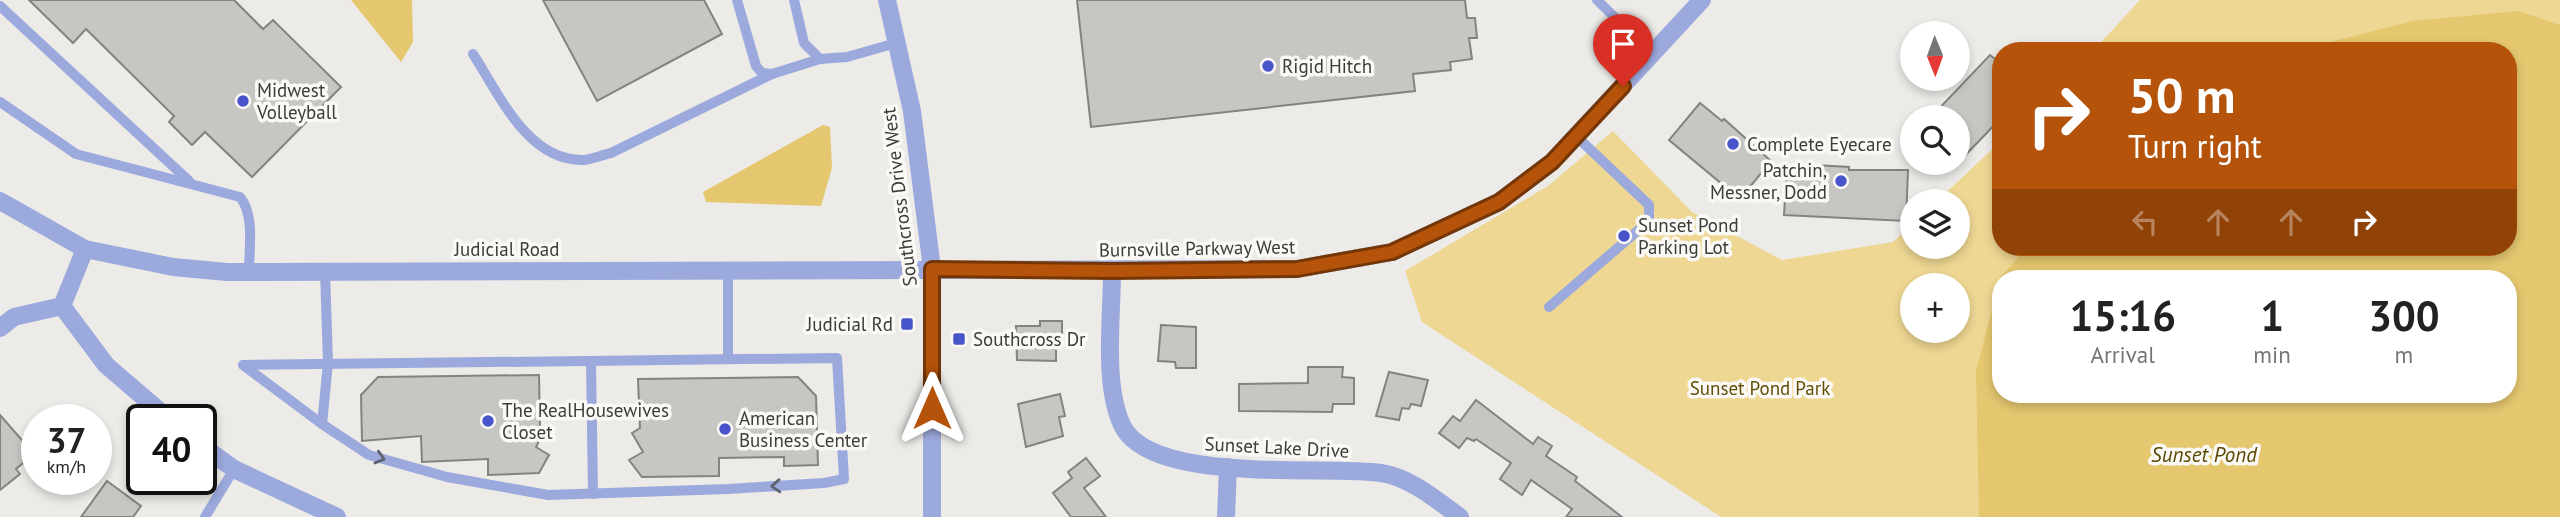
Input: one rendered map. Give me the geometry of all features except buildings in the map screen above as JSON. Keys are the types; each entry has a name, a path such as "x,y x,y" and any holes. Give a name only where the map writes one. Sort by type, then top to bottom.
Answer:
{"street":[{"name":"Southcross Drive West","path":"887,0 912,111 932,269 932,517"},
{"name":"Burnsville Parkway West","path":"932,269 1297,269 1392,252 1499,202 1552,162 1702,0"},
{"name":"Judicial Road","path":"0,201 85,249 173,267 249,271 932,269"},
{"path":"62,306 85,249"},
{"name":"Sunset Lake Drive","path":"1112,271 1112,393 1123,427 1140,448 1192,463 1228,467 1384,473 1425,492 1460,517"},
{"path":"0,328 14,317 62,306"},
{"path":"62,306 106,365 151,404"},
{"path":"217,457 233,469 337,517"},
{"path":"1226,517 1228,467"}],"lane":[{"path":"737,0 756,66 762,73 772,74"},
{"path":"793,0 804,43 820,58"},
{"path":"1597,0 1652,54"},
{"path":"0,6 189,182"},
{"path":"473,54 523,129 547,151 586,160 611,153 772,74 820,58 846,57 896,43"},
{"path":"0,102 76,154 231,193 246,204 249,271"},
{"path":"1549,307 1649,221 1649,205 1576,136"},
{"path":"728,270 728,359"},
{"path":"322,424 328,363 325,271"},
{"path":"837,358 844,479 783,486 548,495 447,478 369,456 243,365 328,363 728,359 837,358"},
{"path":"591,361 593,494"},
{"path":"205,517 233,469"}],"green space":[{"name":"Sunset Pond Park","path":"2140,0 2560,0 2560,517 1721,517 1422,322 1405,271 1548,186 1613,131 1692,212 1782,260 1893,242 1900,235 1900,259 1970,259 1970,189 1950,189 1965,175 1970,175 1970,170 1992,149 1992,256 2517,256 2517,42 2101,42"}],"water":[{"path":"351,0 412,0 413,42 401,62"},
{"name":"Sunset Pond","path":"2518,11 2560,25 2560,517 1979,517 1976,371 1992,310 1992,403 2517,403 2517,270 2007,270 2019,256 2517,256 2517,42 2330,42 2413,21"},
{"path":"823,125 830,127 832,168 821,206 706,202 703,192"}],"place":[{"name":"Rigid Hitch","path":"1268,66"},
{"name":"Midwest Volleyball","path":"243,101"},
{"name":"Complete Eyecare","path":"1733,144"},
{"name":"Patchin, Messner, Dodd","path":"1841,181"},
{"name":"Sunset Pond Parking Lot","path":"1624,236"},
{"name":"Judicial Rd","path":"907,324"},
{"name":"Southcross Dr","path":"959,339"},
{"name":"The RealHousewives Closet","path":"488,421"},
{"name":"American Business Center","path":"725,429"}],"route":[{"path":"932,408 932,269 1297,269 1392,252 1499,202 1552,162 1623,86"}]}
